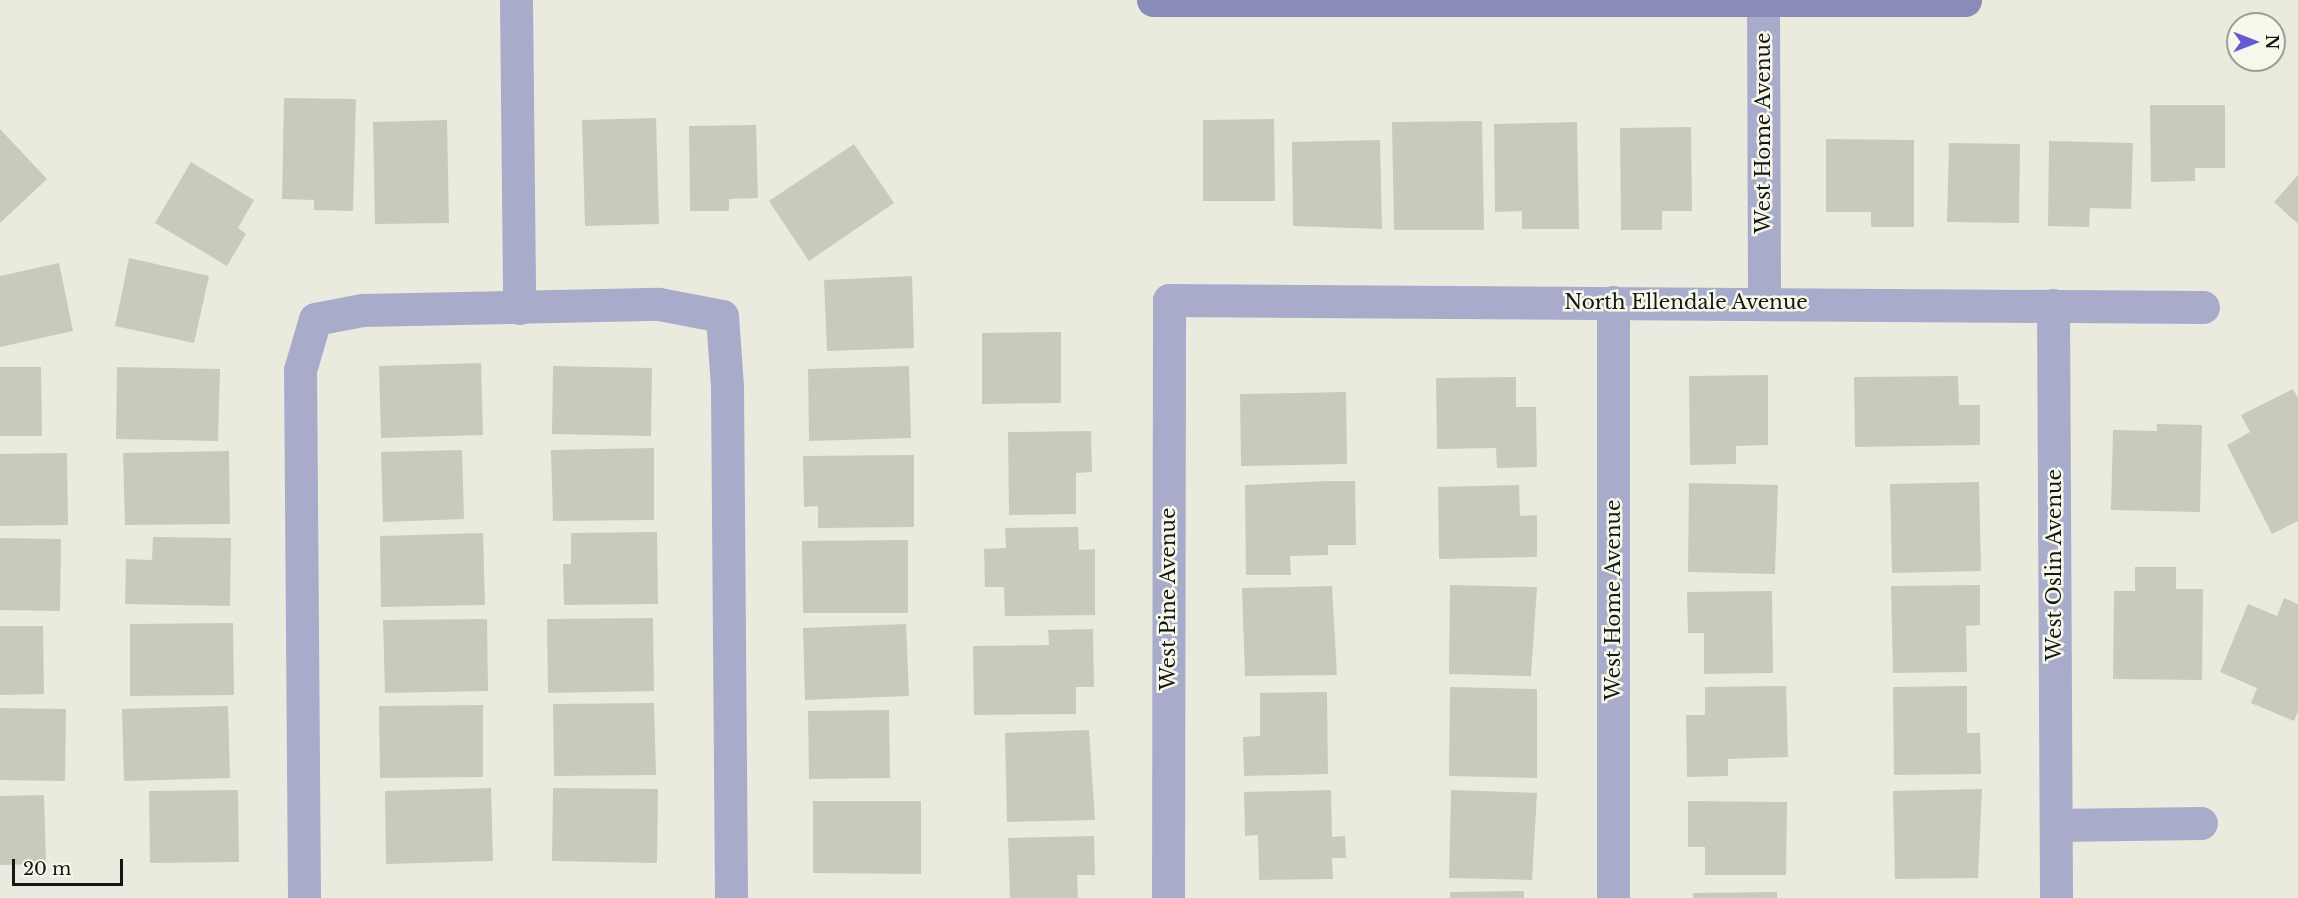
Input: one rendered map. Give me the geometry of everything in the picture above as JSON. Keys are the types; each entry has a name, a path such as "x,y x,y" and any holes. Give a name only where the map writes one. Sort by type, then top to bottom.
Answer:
{"main road":[{"path":"1154,0 1965,0"}],"street":[{"path":"516,0 519,308"},
{"name":"West Home Avenue","path":"1764,1 1764,302"},
{"name":"North Ellendale Avenue","path":"1169,300 1764,302 2203,307"},
{"name":"West Pine Avenue","path":"1168,898 1169,300"},
{"name":"West Home Avenue","path":"1612,898 1613,302"},
{"path":"304,898 300,370 315,319 362,310 659,304 722,316 727,386 731,898"},
{"name":"West Oslin Avenue","path":"2053,305 2056,898"},
{"path":"2056,825 2201,823"}],"building":[{"path":"284,98 356,99 353,211 314,210 314,200 282,199"},
{"path":"2150,105 2225,105 2225,168 2195,168 2195,181 2151,182"},
{"path":"656,118 659,224 585,226 582,120"},
{"path":"1274,119 1275,201 1203,201 1203,120"},
{"path":"447,120 449,223 375,224 373,122"},
{"path":"1482,121 1484,230 1394,230 1392,122"},
{"path":"1577,122 1579,229 1522,229 1522,211 1495,212 1494,124"},
{"path":"756,125 758,198 729,199 729,211 690,211 689,126"},
{"path":"1691,127 1692,211 1662,211 1662,230 1621,230 1620,128"},
{"path":"0,129 47,179 0,223"},
{"path":"1826,139 1914,140 1914,227 1871,227 1871,212 1826,212"},
{"path":"1380,140 1382,229 1293,226 1292,142"},
{"path":"2049,141 2133,143 2131,209 2090,208 2089,227 2048,226"},
{"path":"1949,143 2020,144 2019,223 1947,222"},
{"path":"854,144 894,203 809,261 769,201"},
{"path":"191,162 254,200 238,228 246,234 227,266 155,223"},
{"path":"2298,175 2298,224 2274,202"},
{"path":"129,258 209,276 194,343 115,326"},
{"path":"59,263 73,331 0,347 0,276"},
{"path":"912,276 914,348 827,351 824,280"},
{"path":"1061,332 1061,403 982,404 982,333"},
{"path":"481,363 483,435 381,438 379,366"},
{"path":"553,366 652,368 651,436 552,434"},
{"path":"909,366 911,438 809,441 808,369"},
{"path":"0,367 41,367 42,436 0,436"},
{"path":"117,367 220,369 218,441 116,439"},
{"path":"1768,375 1768,445 1736,446 1736,464 1690,465 1689,376"},
{"path":"1958,376 1959,405 1980,405 1980,445 1855,447 1854,377"},
{"path":"1516,377 1516,407 1536,407 1537,467 1497,468 1496,448 1437,449 1436,378"},
{"path":"2293,389 2298,398 2298,521 2272,534 2227,445 2250,432 2241,415"},
{"path":"1346,392 1347,464 1241,466 1240,394"},
{"path":"2157,424 2202,425 2200,512 2111,510 2113,430 2157,431"},
{"path":"1091,431 1092,472 1076,473 1076,514 1009,515 1008,432"},
{"path":"654,448 654,520 553,521 551,450"},
{"path":"462,450 464,519 383,522 381,452"},
{"path":"229,451 230,524 125,525 123,453"},
{"path":"67,453 68,525 0,526 0,454"},
{"path":"914,455 914,527 818,528 818,506 804,507 803,456"},
{"path":"1355,481 1356,545 1328,545 1328,555 1290,556 1291,575 1246,575 1245,485"},
{"path":"1979,482 1981,571 1892,573 1890,484"},
{"path":"1689,483 1778,485 1775,574 1688,572"},
{"path":"1519,485 1520,516 1537,515 1537,557 1439,559 1438,487"},
{"path":"1078,527 1079,550 1095,549 1095,615 1005,616 1004,587 985,587 984,549 1006,548 1005,528"},
{"path":"657,532 658,604 564,605 563,564 571,564 571,533"},
{"path":"483,533 485,605 381,607 380,536"},
{"path":"153,537 231,538 230,606 125,604 126,559 152,560"},
{"path":"0,538 61,539 60,611 0,610"},
{"path":"908,540 908,613 803,613 802,541"},
{"path":"2135,567 2176,567 2176,589 2203,589 2202,680 2113,679 2114,591 2135,591"},
{"path":"1450,585 1537,587 1531,676 1449,674"},
{"path":"1980,585 1980,625 1966,626 1967,672 1893,673 1891,586"},
{"path":"1332,586 1337,675 1245,676 1242,588"},
{"path":"1772,591 1773,673 1704,674 1704,633 1688,633 1687,592"},
{"path":"2284,598 2298,604 2298,711 2294,721 2251,703 2257,688 2220,672 2248,604 2277,616"},
{"path":"653,618 654,691 548,693 547,619"},
{"path":"487,619 488,691 385,693 383,620"},
{"path":"233,623 234,695 130,696 130,624"},
{"path":"906,624 909,696 805,700 803,628"},
{"path":"0,626 43,626 44,694 0,695"},
{"path":"1093,629 1094,687 1076,687 1076,714 974,715 973,646 1049,645 1048,630"},
{"path":"1786,686 1788,757 1728,759 1728,776 1687,777 1686,715 1705,715 1705,687"},
{"path":"1967,686 1967,733 1980,733 1981,774 1894,775 1893,687"},
{"path":"1450,687 1537,689 1537,778 1449,776"},
{"path":"1327,692 1328,774 1244,776 1243,737 1260,736 1260,693"},
{"path":"654,703 656,775 554,776 553,704"},
{"path":"483,705 483,777 380,778 379,706"},
{"path":"228,706 230,778 124,781 122,709"},
{"path":"0,708 66,709 65,781 0,780"},
{"path":"889,710 890,778 809,779 808,711"},
{"path":"1089,730 1095,820 1007,822 1005,733"},
{"path":"491,788 493,861 386,864 385,791"},
{"path":"553,788 658,789 657,863 552,861"},
{"path":"1982,789 1978,878 1895,879 1893,791"},
{"path":"238,790 239,862 150,863 149,791"},
{"path":"1331,790 1332,837 1345,836 1346,858 1332,858 1333,879 1259,880 1258,835 1245,836 1244,792"},
{"path":"1451,790 1537,793 1532,880 1449,878"},
{"path":"44,795 46,864 0,865 0,796"},
{"path":"813,801 921,801 921,874 813,873"},
{"path":"1688,801 1787,802 1786,875 1705,875 1705,847 1688,847"},
{"path":"1094,836 1095,875 1077,875 1078,898 1010,898 1008,838"},
{"path":"1524,891 1524,898 1450,898 1450,892"},
{"path":"1777,892 1777,898 1693,898 1693,893"}]}
